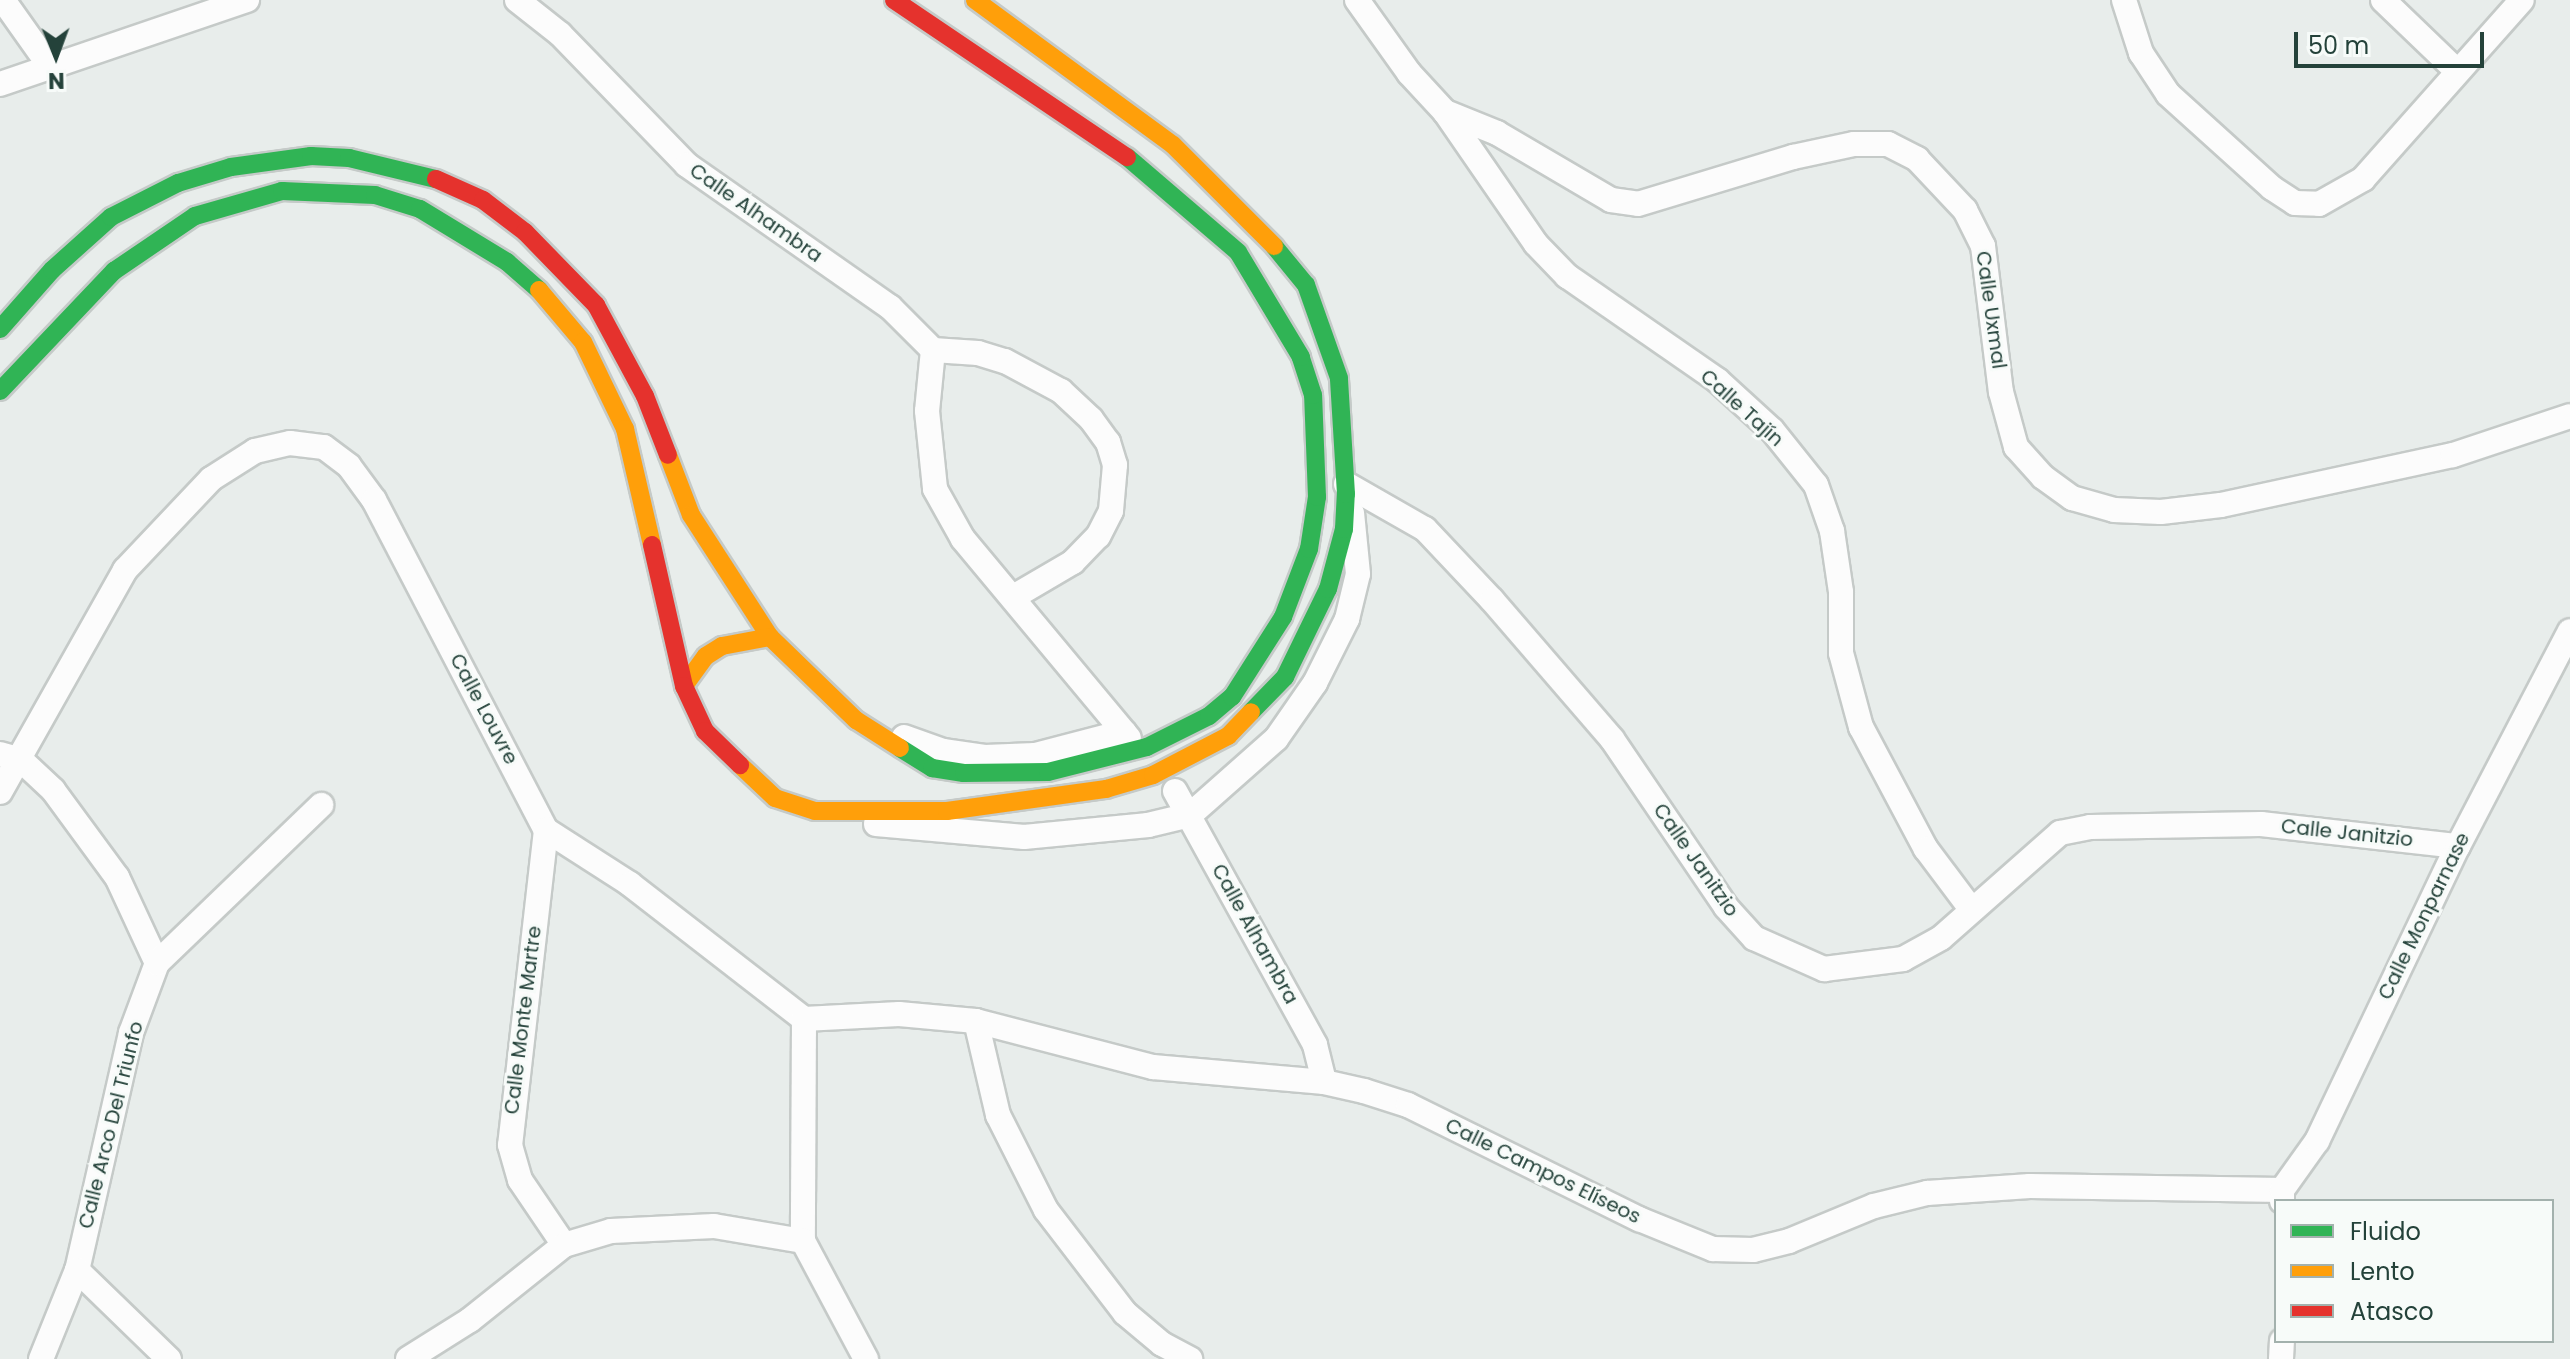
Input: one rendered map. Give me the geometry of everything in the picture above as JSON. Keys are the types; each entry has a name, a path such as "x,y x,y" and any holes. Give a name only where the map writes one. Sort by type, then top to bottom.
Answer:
{"street":[{"path":"3,0 49,65"},
{"path":"0,84 247,0"},
{"name":"Calle Alhambra","path":"517,0 560,34 687,165 890,307 933,350"},
{"path":"0,329 52,270 111,217 178,183 231,167 311,156 349,158 438,180 483,200 525,232 596,305 645,396 691,515 770,637 856,720 932,768 964,773 1048,772 1147,747 1209,716 1232,697 1283,617 1309,549 1317,497 1313,395 1301,357 1270,300 1238,252 1195,212 1129,158 1018,57 983,32 894,0"},
{"path":"815,811 947,811 1019,803 1118,785 1206,749 1228,736 1285,677 1328,589 1344,529 1346,489 1339,378 1306,285 1264,233 1173,145 1018,57 983,32 975,0"},
{"name":"Calle Uxmal","path":"1357,0 1409,73 1445,112 1497,133 1611,200 1638,204 1793,157 1854,144 1888,144 1917,159 1965,210 1983,246 2001,392 2016,447 2043,477 2072,498 2114,510 2161,512 2221,505 2453,455 2570,416"},
{"path":"2124,0 2141,53 2168,94 2233,156 2295,203 2319,204 2363,179 2522,0"},
{"path":"2383,0 2457,71"},
{"name":"Calle Tajín","path":"1445,112 1536,244 1614,312 1717,380 1772,430 1816,485 1832,531 1841,592 1841,653 1861,727 1926,849 1971,909"},
{"path":"0,391 59,335 114,271 195,216 282,191 375,195 420,209 507,262 551,300 583,342 615,406 638,475 684,686 705,731 729,758 775,798 815,811 933,833 1024,837 1148,825 1190,815 1276,739 1315,683 1340,632 1358,574 1358,534 1346,489"},
{"path":"856,720 943,751 985,757 1035,755 1126,735 1015,596 963,539 935,489 927,411 933,350 978,353 1028,371 1061,391 1108,442 1115,483 1111,511 1098,536 1073,562 1015,596"},
{"name":"Calle Louvre","path":"0,792 11,757 125,570 211,479 255,451 290,443 324,447 349,466 374,500 546,830 630,884 804,1019"},
{"name":"Calle Janitzio","path":"1346,489 1425,529 1492,600 1612,739 1726,907 1754,938 1824,969 1866,967 1903,959 1941,938 2060,833 2090,827 2261,824 2458,846"},
{"name":"Calle Monparnase","path":"2282,1196 2317,1141 2458,846 2570,631"},
{"path":"684,686 706,656 722,646 770,637"},
{"path":"11,757 53,790 117,877 157,963 321,805"},
{"name":"Calle Alhambra","path":"1175,791 1315,1045 1324,1082"},
{"name":"Calle Monte Martre","path":"546,830 510,1145 520,1180 564,1245"},
{"name":"Calle Arco Del Triunfo","path":"41,1359 77,1270 131,1033 157,963"},
{"name":"Calle Campos Elíseos","path":"804,1019 899,1014 976,1021 1153,1067 1324,1082 1408,1105 1639,1219 1713,1249 1753,1250 1789,1241 1874,1206 1927,1193 2030,1186 2282,1196"},
{"path":"804,1019 803,1241 866,1359"},
{"path":"976,1021 998,1115 1046,1210 1125,1313 1162,1344 1190,1359"},
{"path":"408,1359 470,1320 564,1245 611,1231 661,1225 714,1226 803,1241"},
{"path":"77,1270 169,1359"}],"traffic: fast":[{"path":"0,329 52,270 111,217 178,183 231,167 311,156 349,158 436,179"},
{"path":"900,748 932,768 964,773 1048,772 1147,747 1209,716 1232,697 1283,617 1309,549 1317,497 1313,395 1301,357 1238,252 1127,157"},
{"path":"0,391 114,271 195,216 282,191 375,195 420,209 507,262 539,290"},
{"path":"1251,712 1285,677 1328,589 1344,529 1346,494 1339,378 1306,285 1274,246"}],"traffic: slow":[{"path":"975,0 1173,145 1274,246"},
{"path":"539,290 583,342 625,429 652,545"},
{"path":"668,455 691,515 770,637 856,720 900,748"},
{"path":"684,686 706,656 722,646 770,637"},
{"path":"740,765 775,798 815,811 947,811 1106,789 1153,775 1228,736 1251,712"}],"traffic: jam":[{"path":"894,0 1127,157"},
{"path":"436,179 483,200 525,232 596,305 645,396 668,455"},
{"path":"652,545 684,686 705,731 740,765"}]}
